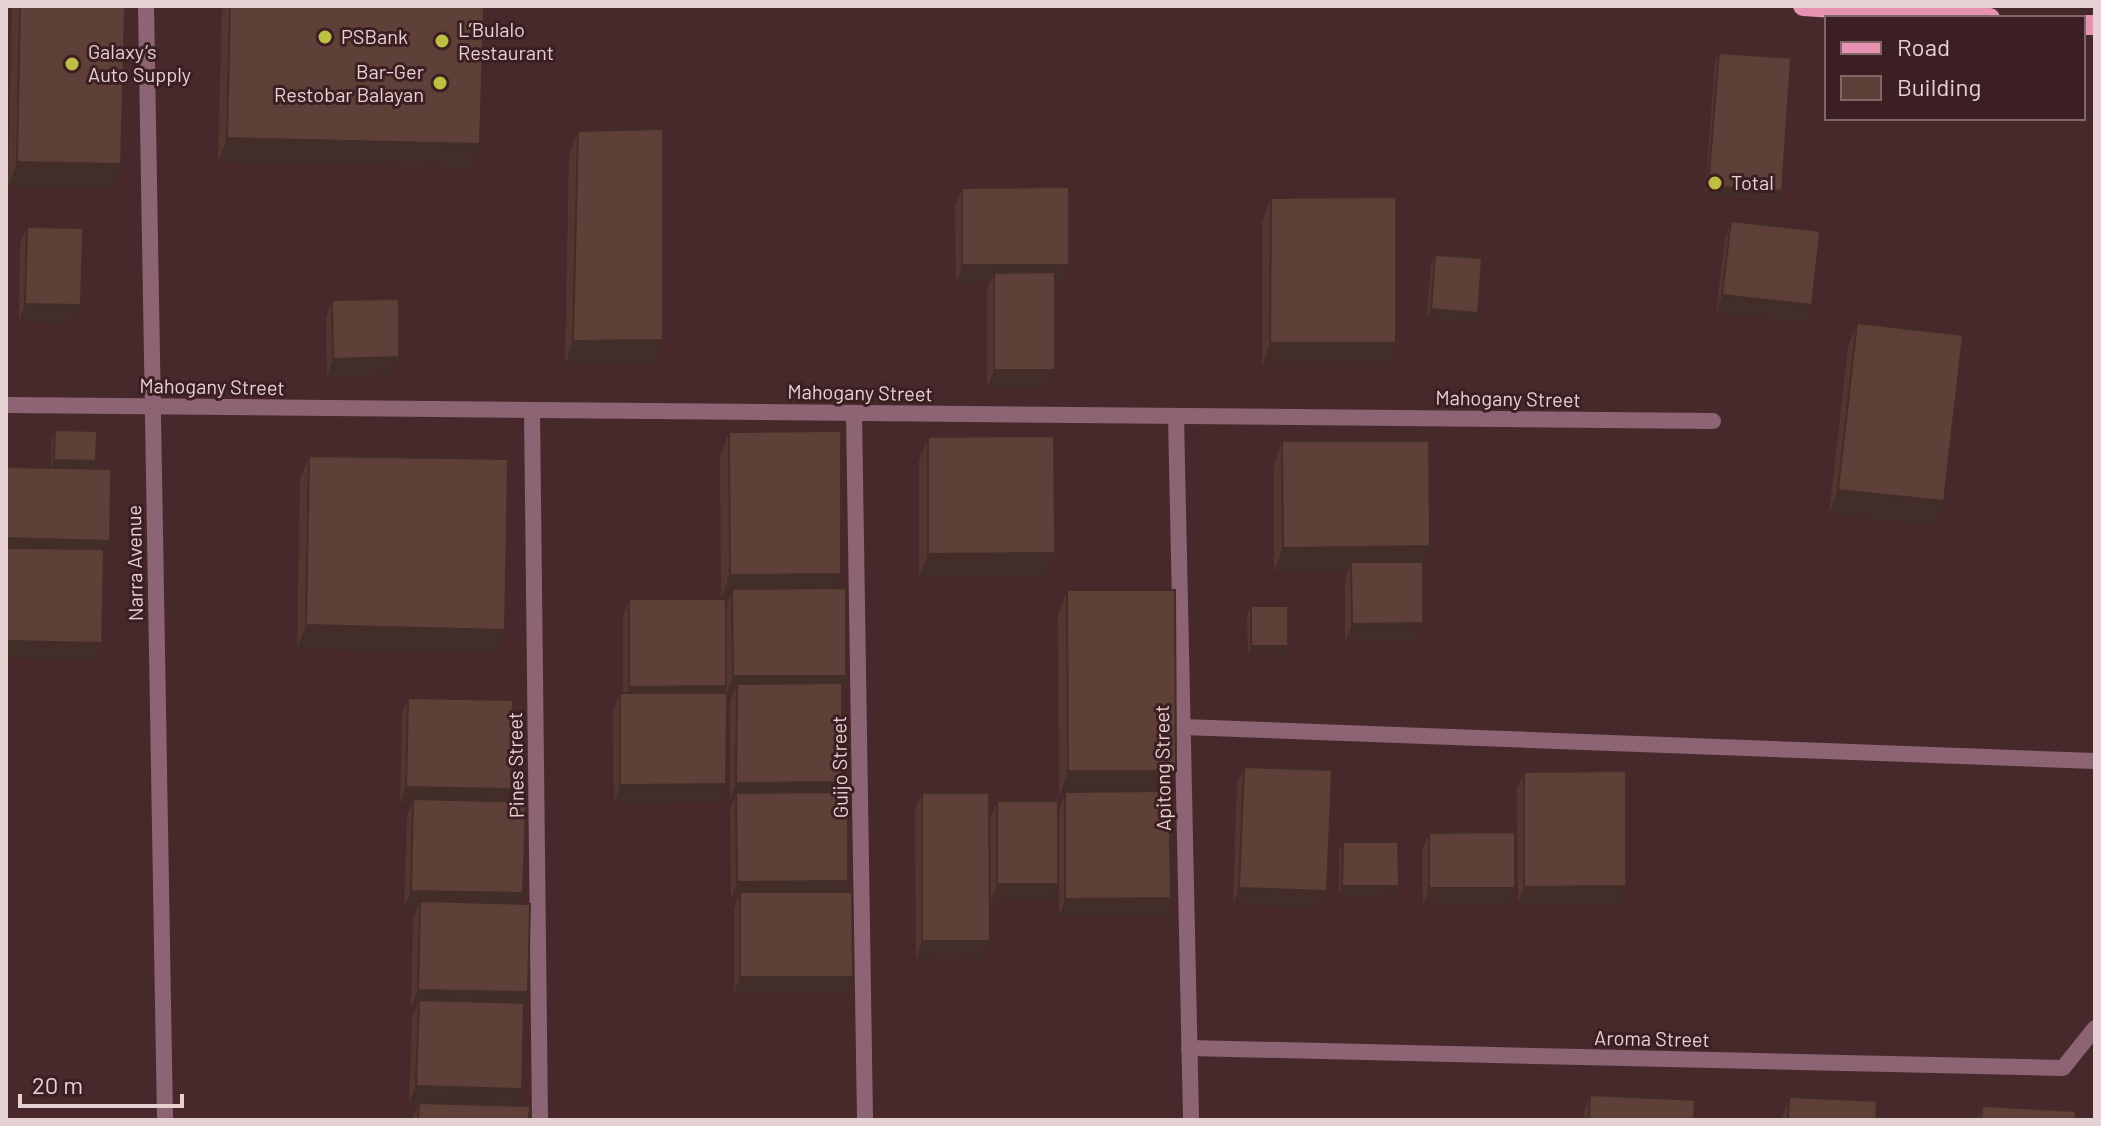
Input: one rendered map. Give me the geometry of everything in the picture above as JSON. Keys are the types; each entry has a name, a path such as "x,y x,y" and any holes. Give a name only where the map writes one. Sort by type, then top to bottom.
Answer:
{"main road":[{"path":"1803,6 1959,16"}],"street":[{"name":"Narra Avenue","path":"146,6 165,1120"},
{"name":"Mahogany Street","path":"6,405 1713,421"},
{"name":"Pines Street","path":"532,410 540,1120"},
{"name":"Guijo Street","path":"854,413 865,1120"},
{"name":"Apitong Street","path":"1176,416 1191,1120"},
{"path":"1183,727 2095,761"},
{"name":"Aroma Street","path":"1189,1048 2063,1068 2095,1028"}],"building":[{"path":"20,6 125,6 121,164 17,162"},
{"path":"230,6 484,6 480,144 227,138"},
{"path":"1719,53 1791,58 1782,191 1708,186"},
{"path":"663,129 663,340 573,341 578,131"},
{"path":"1069,187 1069,265 962,265 962,188"},
{"path":"1396,197 1396,343 1270,343 1271,198"},
{"path":"1731,221 1820,231 1812,305 1722,295"},
{"path":"27,227 83,228 81,305 25,304"},
{"path":"1435,255 1482,258 1478,313 1431,309"},
{"path":"1055,272 1055,370 994,370 994,273"},
{"path":"399,299 399,357 333,359 332,300"},
{"path":"1857,323 1963,335 1944,501 1838,490"},
{"path":"55,430 97,431 96,461 54,460"},
{"path":"841,431 841,574 730,575 729,432"},
{"path":"1054,436 1055,553 928,554 928,437"},
{"path":"1282,441 1429,441 1430,546 1283,548"},
{"path":"309,456 508,459 505,630 306,625"},
{"path":"6,467 111,469 110,541 6,538"},
{"path":"6,548 104,549 102,643 6,641"},
{"path":"1351,562 1423,562 1423,623 1352,624"},
{"path":"846,588 846,676 733,676 732,589"},
{"path":"1067,590 1175,590 1176,771 1068,771"},
{"path":"629,599 726,599 726,686 629,687"},
{"path":"1251,606 1288,606 1288,646 1251,646"},
{"path":"842,683 842,782 736,783 737,684"},
{"path":"620,693 727,693 726,784 620,785"},
{"path":"408,698 513,700 511,789 406,787"},
{"path":"1244,767 1332,770 1327,891 1239,888"},
{"path":"1626,771 1626,886 1524,887 1524,772"},
{"path":"1169,791 1171,898 1065,899 1065,792"},
{"path":"848,792 848,881 737,882 736,793"},
{"path":"922,793 989,793 990,941 922,941"},
{"path":"413,799 526,802 523,893 411,891"},
{"path":"997,801 1058,801 1058,884 997,884"},
{"path":"1515,832 1515,888 1429,888 1429,833"},
{"path":"1343,842 1398,842 1399,886 1342,886"},
{"path":"740,892 852,892 853,977 740,977"},
{"path":"420,901 530,904 528,992 418,990"},
{"path":"419,1000 524,1003 522,1089 416,1086"},
{"path":"1590,1095 1695,1100 1694,1120 1589,1120"},
{"path":"1789,1097 1877,1101 1876,1120 1788,1120"},
{"path":"419,1103 530,1106 529,1120 418,1120"},
{"path":"1982,1106 2076,1111 2075,1120 1981,1120"}],"place":[{"name":"PSBank","path":"325,37"},
{"name":"L’Bulalo Restaurant","path":"442,41"},
{"name":"Galaxy’s Auto Supply","path":"72,64"},
{"name":"Bar-Ger Restobar Balayan","path":"440,83"},
{"name":"Total","path":"1715,183"}]}
